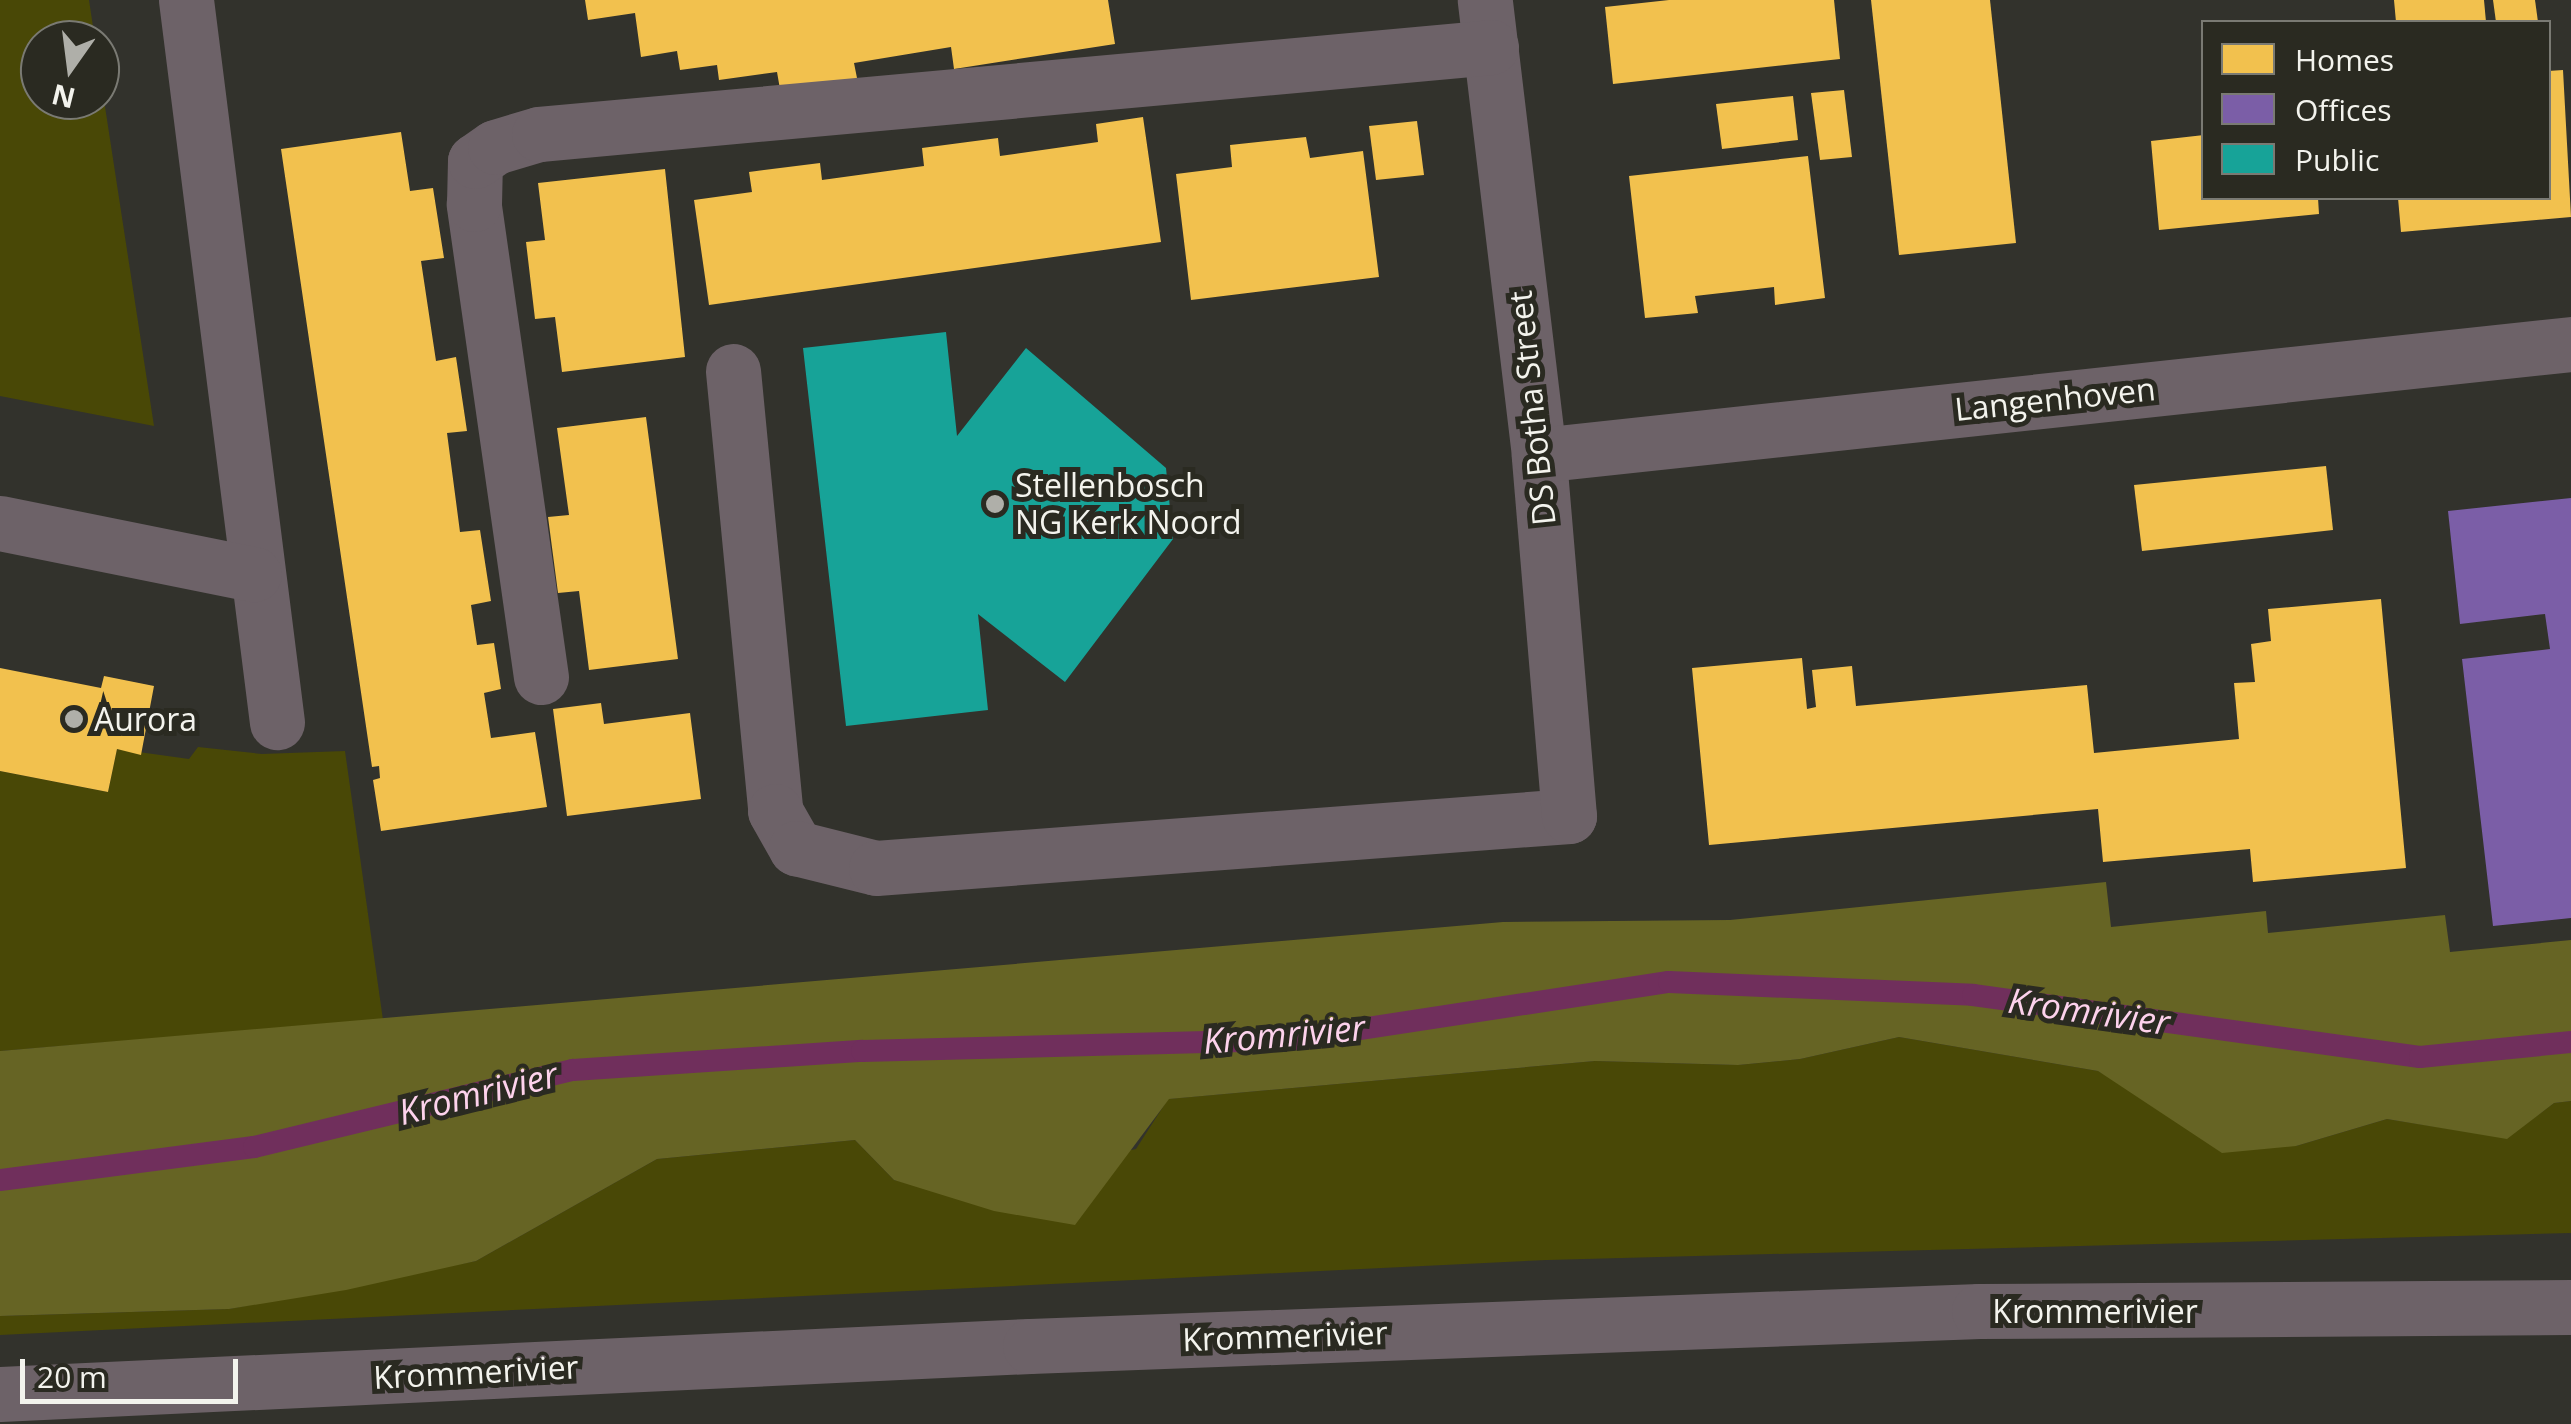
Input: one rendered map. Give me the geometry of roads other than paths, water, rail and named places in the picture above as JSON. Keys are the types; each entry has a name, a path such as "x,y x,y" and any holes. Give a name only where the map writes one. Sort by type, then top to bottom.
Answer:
{"street":[{"path":"186,0 254,574 277,722"},
{"path":"540,677 474,204 475,161 495,148 539,134 1488,24"},
{"name":"DS Botha Street","path":"733,371 775,811 796,848 876,868 1569,816 1538,455 1488,24"},
{"name":"Langenhoven","path":"1538,455 2571,344"},
{"path":"0,523 254,574"},
{"name":"Krommerivier","path":"0,1394 1010,1346 1979,1311 2571,1308"}],"waterway":[{"name":"Kromrivier","path":"0,1180 254,1147 573,1070 862,1051 1289,1040 1669,982 1973,995 2420,1057 2571,1042"}],"place":[{"name":"Stellenbosch NG Kerk Noord","path":"995,504"},
{"name":"Aurora","path":"74,719"}]}
